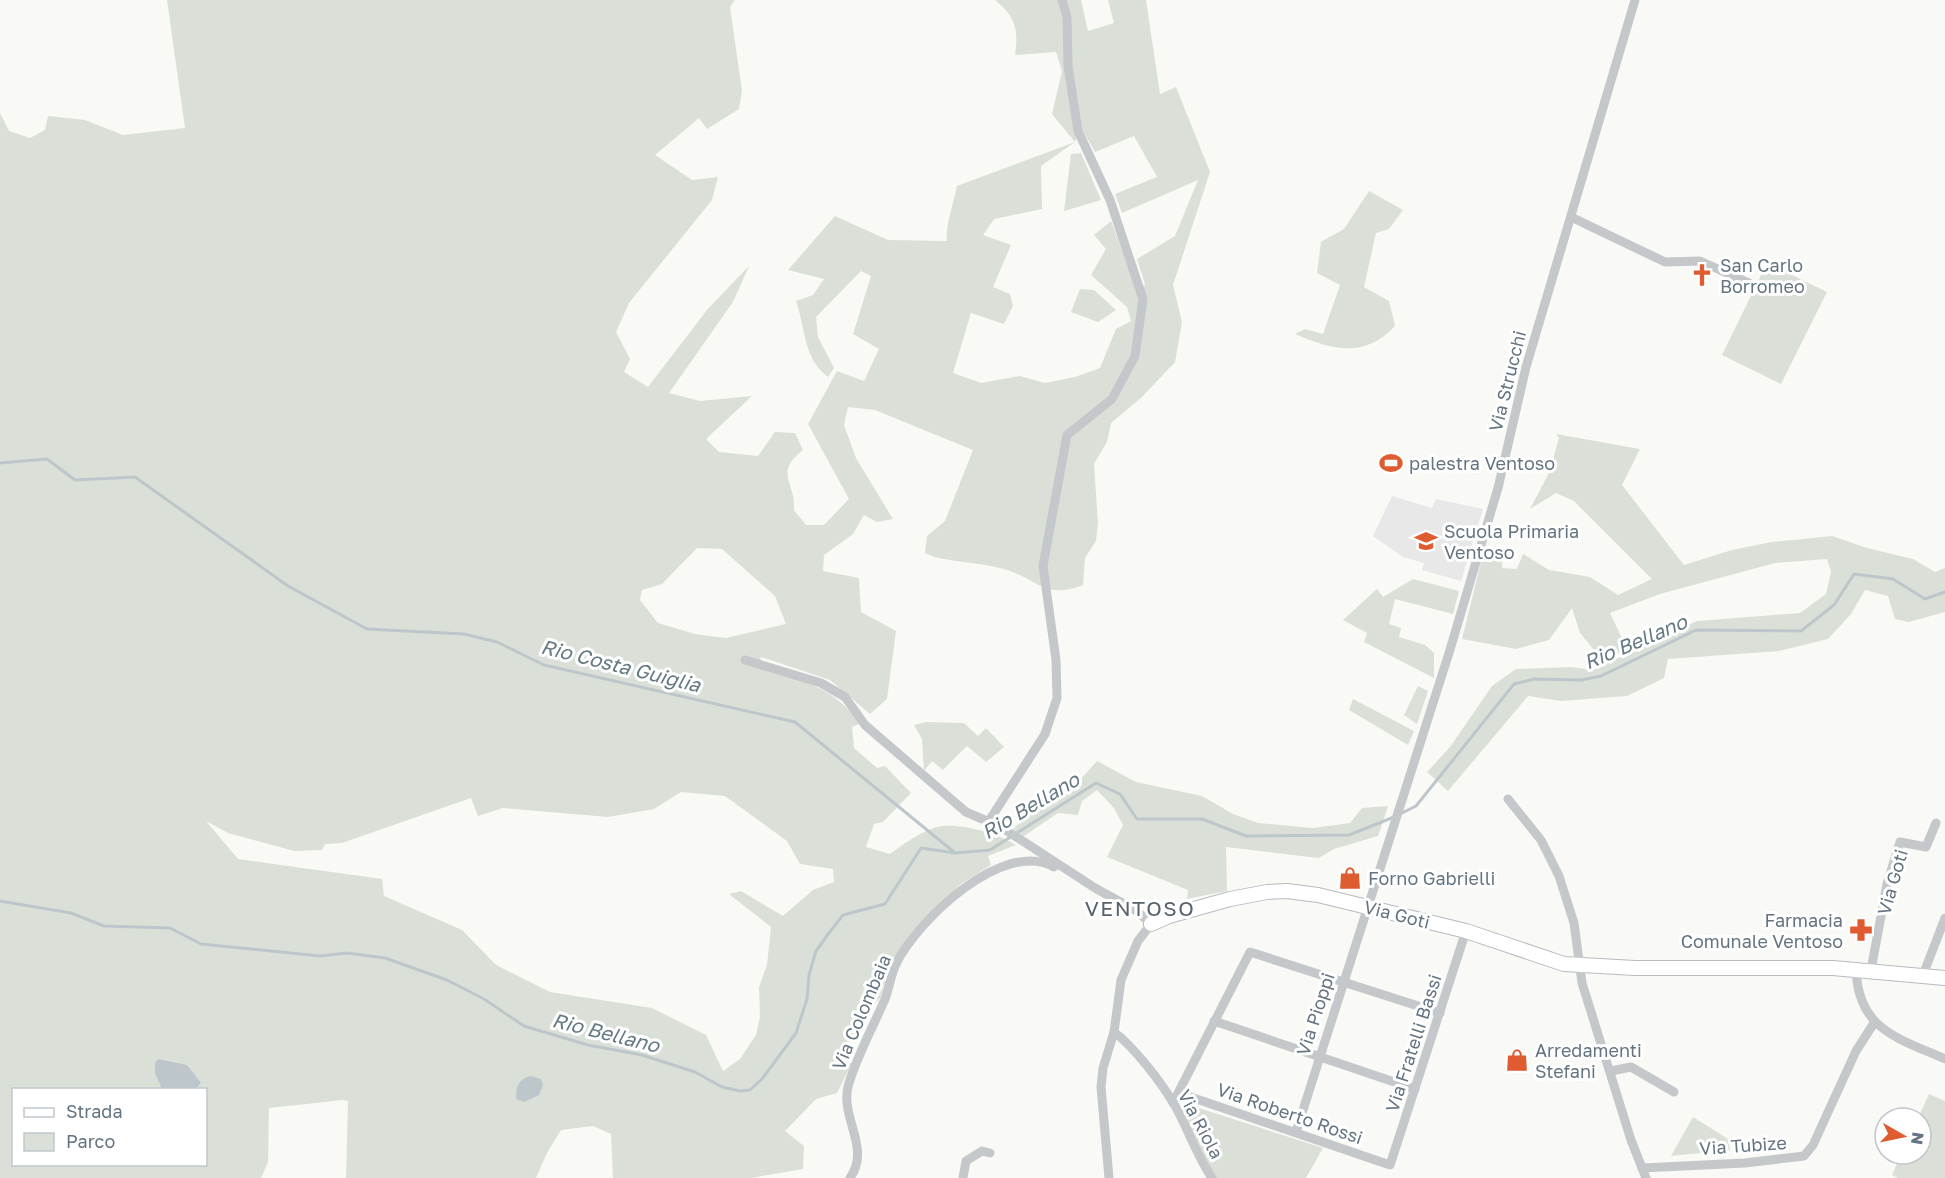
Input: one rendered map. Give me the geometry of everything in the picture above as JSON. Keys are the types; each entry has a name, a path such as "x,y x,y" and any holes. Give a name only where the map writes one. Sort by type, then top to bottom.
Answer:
{"street":[{"path":"990,821 1045,734 1057,698 1056,660 1043,566 1067,435 1112,399 1135,356 1143,299 1110,200 1078,131 1068,66 1067,17 1062,0"},
{"name":"Via Strucchi","path":"1367,906 1400,807 1493,505 1526,367 1635,0"},
{"path":"1571,217 1665,262 1700,261 1749,283"},
{"name":"Via Colombaia","path":"745,660 821,683 845,698 865,725 927,782 970,815 990,821 1009,832 1137,911 1151,924"},
{"path":"1508,799 1541,840 1553,862 1574,923 1582,983 1644,1173"},
{"name":"Via Goti","path":"1871,970 1887,884 1900,842 1926,847 1936,823"},
{"name":"Via Colombaia","path":"850,1178 857,1168 858,1159 855,1130 846,1107 848,1083 885,998 896,964 915,935 963,889 996,869 1032,860 1073,873"},
{"name":"Via Goti","path":"1151,924 1222,902 1267,892 1318,895 1466,931 1536,956 1579,966 1856,969 1945,978"},
{"name":"Via Pioppi","path":"1296,1132 1367,906"},
{"path":"1923,975 1945,918"},
{"path":"1109,1178 1101,1087 1114,1032 1121,980 1138,941 1151,924"},
{"name":"Via Fratelli Bassi","path":"1390,1165 1466,931"},
{"path":"1173,1103 1250,952 1440,1013"},
{"path":"1856,969 1861,999 1874,1023 1888,1033 1945,1059"},
{"path":"1214,1021 1415,1089"},
{"name":"Via Tubize","path":"1644,1173 1804,1156 1813,1145 1856,1051 1874,1023"},
{"name":"Via Riola","path":"1114,1032 1127,1043 1173,1103 1201,1162 1212,1178"},
{"path":"1611,1071 1631,1066 1674,1092"},
{"name":"Via Roberto Rossi","path":"1179,1094 1390,1165"},
{"path":"963,1178 966,1161 982,1151 990,1153"}],"shaded area":[{"name":"Scuola Primaria Ventoso","path":"1392,496 1432,508 1436,499 1483,509 1461,581 1422,570 1424,563 1403,557 1373,536"},
{"path":"158,1059 187,1065 201,1083 197,1088 162,1088 155,1074 155,1063"},
{"path":"531,1076 541,1079 543,1085 539,1095 524,1102 516,1099 519,1084 523,1079"}],"green space":[{"path":"167,0 735,0 730,7 742,91 739,109 707,129 699,118 655,155 692,180 718,177 712,200 629,303 616,332 630,359 624,372 648,387 707,310 749,266 733,302 669,393 700,401 752,396 706,439 719,452 758,456 775,432 795,433 803,450 794,458 787,472 794,500 794,510 806,525 824,525 849,499 808,424 837,371 864,381 879,349 853,334 871,276 861,271 816,317 818,337 834,368 828,377 814,361 806,343 796,301 813,295 824,279 788,270 835,216 888,240 947,241 948,221 957,186 1075,142 1052,114 1062,71 1056,52 1015,55 1016,30 1014,24 1007,12 995,0 1081,0 1088,31 1114,23 1108,0 1146,0 1160,94 1176,87 1210,172 1173,285 1182,322 1175,362 1142,397 1111,423 1107,442 1094,464 1098,523 1096,541 1085,558 1083,585 1070,589 1050,589 1004,569 934,557 925,553 927,536 945,521 973,450 875,410 848,407 844,425 856,458 893,519 877,522 864,515 853,534 824,555 823,571 859,578 861,612 896,631 887,699 870,714 830,680 761,657 759,668 815,686 849,710 861,723 852,727 854,748 877,768 885,766 911,793 883,822 874,824 866,847 890,854 923,833 944,826 981,831 1016,845 988,856 991,865 961,884 912,932 891,964 880,998 862,1019 834,1067 852,1063 837,1093 816,1099 785,1131 804,1146 803,1169 751,1178 613,1178 611,1134 593,1126 561,1130 536,1178 346,1178 348,1101 343,1100 269,1108 268,1162 261,1178 0,1178 0,113 9,131 30,138 45,130 48,116 85,120 123,135 185,128","holes":["1080,126 1095,152 1134,136 1157,177 1115,194 1122,213 1198,180 1175,236 1137,259 1145,284 1139,295 1111,221 1094,235 1106,249 1091,275 1127,307 1131,321 1116,329 1100,368 1075,377 1045,383 1020,376 981,383 953,373 971,313 1004,324 1013,306 1010,294 993,287 1011,245 983,235 994,219 1042,209 1041,166 1075,142","697,548 722,549 775,596 786,624 726,638 695,634 658,623 640,600 642,590 662,584","681,792 725,796 787,841 800,864 833,869 834,882 813,890 783,916 741,891 729,894 771,927 767,965 759,987 760,1017 756,1035 740,1059 723,1071 706,1035 652,1008 550,992 496,965 462,930 384,896 382,879 238,859 206,821 228,833 294,851 322,850 325,844 342,843 471,798 478,816 503,808 608,817 654,809"]},
{"path":"1081,153 1101,200 1064,211 1071,154"},
{"path":"1369,191 1403,210 1389,229 1376,233 1364,287 1389,301 1395,326 1372,343 1348,348 1322,344 1295,334 1305,329 1323,334 1340,285 1317,273 1321,242 1344,229"},
{"path":"1767,263 1827,292 1781,384 1722,355"},
{"path":"1080,289 1094,290 1116,310 1098,322 1071,312"},
{"path":"1556,434 1640,449 1622,485 1684,565 1732,550 1772,542 1832,536 1867,548 1913,559 1935,572 1945,568 1945,612 1909,622 1895,619 1888,596 1865,590 1851,614 1828,639 1779,651 1668,659 1664,678 1627,696 1561,701 1528,696 1448,791 1427,772 1450,747 1492,686 1516,669 1570,667 1593,670 1697,621 1800,613 1826,594 1831,572 1827,559 1775,563 1660,594 1610,613 1627,649 1603,661 1580,633 1572,608 1549,640 1516,649 1462,639 1483,554 1503,554 1502,568 1517,569 1523,554 1549,570 1590,577 1618,595 1652,579 1574,501 1556,493 1530,509 1549,473 1559,438"},
{"path":"1413,579 1459,591 1453,614 1395,599 1389,624 1401,628 1399,637 1425,645 1434,653 1434,678 1364,642 1367,633 1343,620 1377,589 1383,597"},
{"path":"1418,686 1428,691 1417,724 1404,715"},
{"path":"1353,699 1414,731 1408,745 1349,710"},
{"path":"926,722 964,723 978,736 986,728 1004,747 986,762 967,746 943,770 932,761 924,771 922,739 914,725"},
{"path":"1097,761 1136,782 1202,796 1233,814 1258,823 1313,828 1350,823 1362,808 1388,806 1378,836 1334,849 1319,858 1226,847 1227,891 1187,899 1188,890 1107,857 1123,825 1114,808 1097,790 1082,801 1078,815 1058,813 1024,836 1013,829 1058,789 1063,793 1080,780"},
{"path":"1929,1094 1945,1101 1945,1178 1898,1178 1892,1175 1896,1166 1933,1166 1933,1106 1924,1106"},
{"path":"1183,1103 1323,1148 1306,1178 1212,1178 1177,1110"},
{"path":"1693,1117 1728,1139 1730,1150 1671,1156"}],"waterway":[{"name":"Rio Costa Guiglia","path":"0,463 47,459 75,480 135,477 288,586 367,629 464,634 497,642 544,665 795,722 954,852"},
{"name":"Rio Bellano","path":"1400,814 1416,806 1514,684 1534,679 1581,680 1601,676 1696,630 1801,631 1834,605 1854,574 1893,579 1925,599 1945,592"},
{"name":"Rio Bellano","path":"0,901 71,913 104,926 170,928 201,944 320,956 347,953 385,958 447,980 484,999 524,1026 588,1045 642,1055 695,1072 722,1087 740,1091 750,1090 762,1079 796,1033 807,999 809,975 816,951 829,933 843,915 885,904 921,848 955,853 990,850 1096,783 1120,794 1137,819 1202,819 1246,836 1349,835 1394,817"}],"place":[{"name":"San Carlo Borromeo","path":"1702,275"},
{"name":"palestra Ventoso","path":"1391,463"},
{"name":"Scuola Primaria Ventoso","path":"1426,541"},
{"name":"Forno Gabrielli","path":"1350,878"},
{"name":"Farmacia Comunale Ventoso","path":"1861,930"},
{"name":"Arredamenti Stefani","path":"1517,1060"}],"district":[{"name":"VENTOSO","path":"1140,908"}]}
